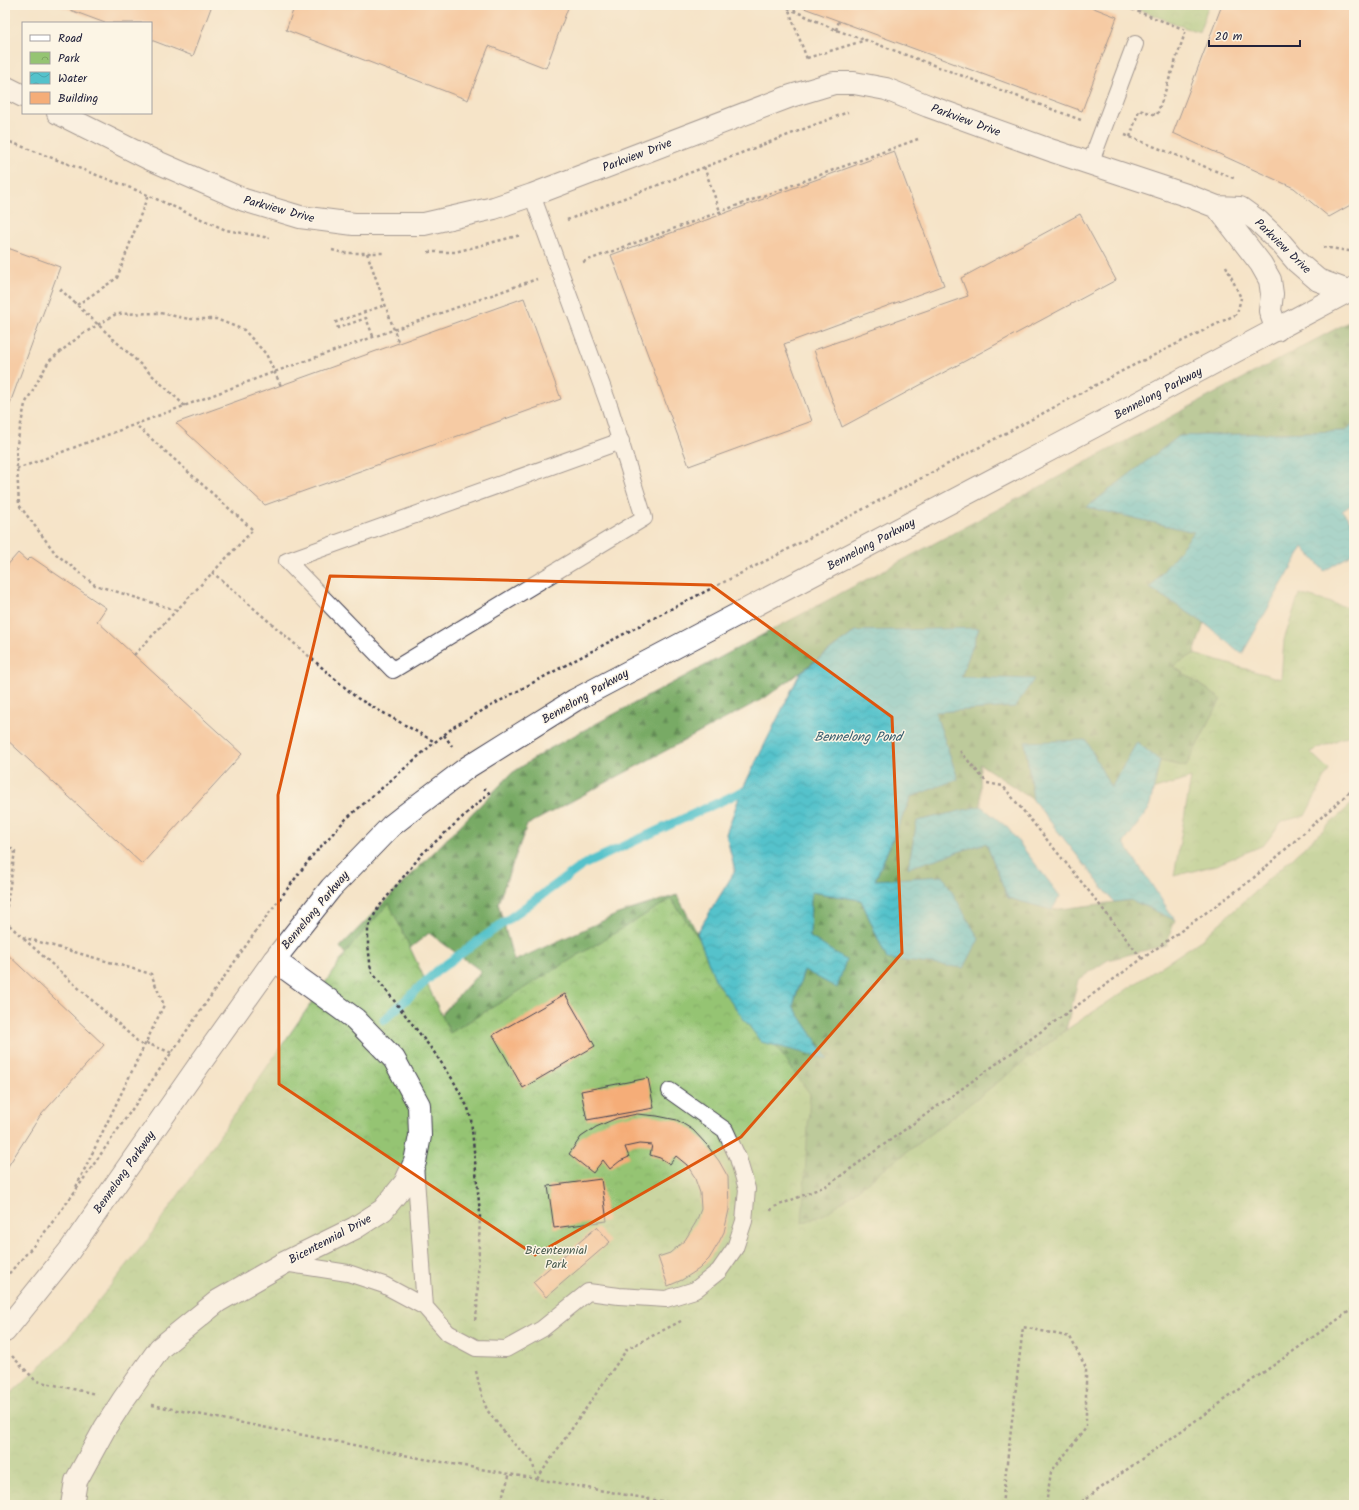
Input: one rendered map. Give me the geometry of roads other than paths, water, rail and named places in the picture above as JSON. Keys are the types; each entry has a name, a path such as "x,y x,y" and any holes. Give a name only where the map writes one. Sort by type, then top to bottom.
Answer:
{"street":[{"name":"Parkview Drive","path":"60,114 148,158 244,200 300,217 354,224 424,224 494,208 532,195 791,96 834,83 854,83 886,89 928,106 1090,164 1189,196 1217,207 1240,208 1258,221 1280,242 1297,262 1318,280 1351,290"},
{"path":"5,87 22,96"},
{"name":"Parkview Drive","path":"1217,207 1262,264 1270,280 1272,294 1270,311 1277,330"},
{"name":"Bennelong Parkway","path":"5,1330 70,1250 194,1071 274,960 331,888 391,826 468,767 575,700 1351,290"},
{"name":"Bicentennial Drive","path":"72,1505 76,1481 105,1428 160,1348 218,1301 284,1263 355,1228 383,1210 405,1183 415,1162 420,1136 418,1105 394,1058 355,1019 274,960"}],"lane":[{"path":"1090,164 1135,44"},
{"path":"532,195 621,441 644,518 393,670 287,561 621,441"},
{"path":"284,1263 348,1273 384,1285 425,1307 448,1334 476,1348 506,1349 542,1329 588,1292 619,1296 666,1299 695,1290 719,1271 735,1248 744,1221 747,1189 738,1158 725,1130 670,1091"},
{"path":"415,1162 422,1283 425,1307"}],"water":[{"path":"1354,422 1354,503 1342,511 1354,525 1354,553 1324,571 1303,547 1242,654 1204,623 1150,588 1194,532 1087,507 1179,436 1346,431"},
{"name":"Bennelong Pond","path":"979,628 961,677 1034,679 1015,707 935,712 958,779 911,797 875,880 943,876 979,939 964,968 887,959 861,900 811,892 810,937 846,960 837,988 804,970 793,1006 828,1059 761,1042 716,982 697,933 735,871 726,834 741,792 800,673 856,631"},
{"path":"1086,740 1111,788 1137,742 1160,761 1149,809 1124,843 1175,920 1131,900 1114,902 1033,800 1025,742"},
{"path":"981,806 1007,827 1060,896 1052,910 1008,898 986,843 908,868 917,821"}],"waterway":[{"path":"384,1020 437,971 583,865 741,792"}],"park label":[{"name":"Bicentennial Park","path":"556,1257"}]}
